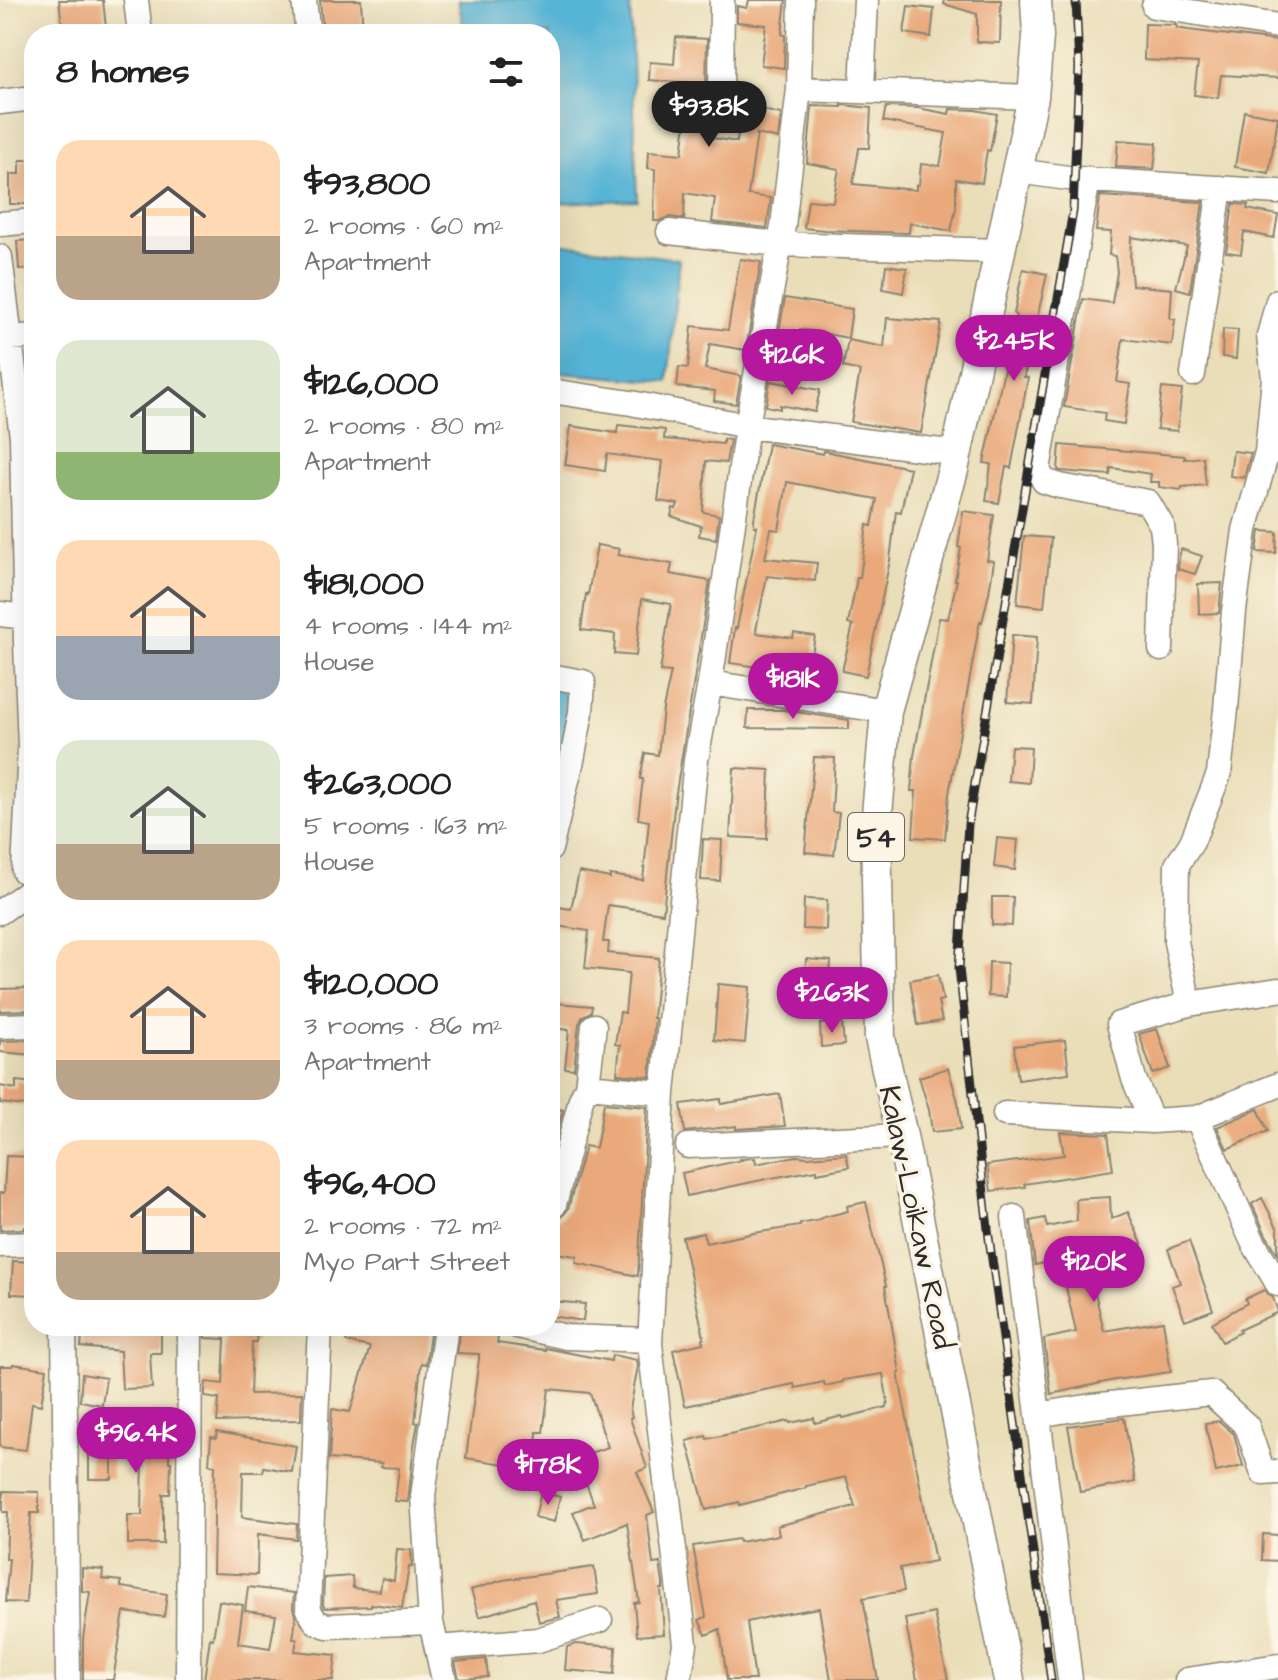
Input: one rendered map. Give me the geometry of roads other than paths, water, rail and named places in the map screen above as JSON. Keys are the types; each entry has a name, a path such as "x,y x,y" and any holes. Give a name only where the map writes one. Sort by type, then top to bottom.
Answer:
{"main road":[{"name":"Kalaw-Loikaw Road","path":"1007,1669 880,1038 876,826 886,711 956,453 1033,97 1038,37 1036,0"}],"street":[{"path":"136,0 139,24"},
{"path":"304,0 307,24"},
{"path":"721,96 722,0"},
{"path":"679,1680 685,1644 650,1340 663,1093 696,760 747,426 779,244 799,89 801,0"},
{"path":"862,91 866,0"},
{"path":"1154,6 1206,8 1278,26"},
{"path":"799,89 1033,97"},
{"path":"0,102 24,99"},
{"path":"1017,171 1075,179 1278,192"},
{"path":"1088,179 1038,470 1044,481 1148,502 1162,526 1164,544 1161,649"},
{"path":"1193,374 1220,188"},
{"path":"0,224 24,222"},
{"path":"669,232 779,244 1000,251"},
{"path":"0,257 15,338 22,437 12,495 24,577"},
{"path":"1189,1004 1176,942 1177,865 1192,842 1219,774 1245,530 1267,452 1274,378 1269,336 1278,301"},
{"path":"560,392 747,426 956,453"},
{"path":"0,614 24,617"},
{"path":"560,678 583,682 581,712 560,807"},
{"path":"710,683 886,711"},
{"path":"0,912 24,895"},
{"path":"1152,1121 1134,1079 1119,1024 1189,1004 1278,990"},
{"path":"0,1026 24,1025"},
{"path":"560,1181 587,1086 594,1026"},
{"path":"1005,1114 1152,1121 1197,1118 1278,1085"},
{"path":"587,1086 663,1093"},
{"path":"1197,1118 1253,1242 1278,1284"},
{"path":"688,1146 902,1136"},
{"path":"1014,1217 1070,1680"},
{"path":"0,1245 24,1244"},
{"path":"64,1336 68,1680"},
{"path":"188,1680 190,1336"},
{"path":"320,1336 308,1609 316,1622 327,1626 431,1622"},
{"path":"444,1680 431,1622 423,1496 445,1336"},
{"path":"560,1336 650,1340"},
{"path":"1038,1415 1211,1393 1247,1426 1263,1473 1278,1472"},
{"path":"437,1648 538,1640 600,1620"},
{"path":"1187,1680 1278,1666"},
{"path":"1007,1669 1027,1680"}],"water":[{"path":"458,0 630,0 637,200 560,203 560,24 463,24"},
{"path":"560,243 679,259 668,382 560,373"},
{"path":"560,684 576,685 560,771"}],"railway":[{"path":"1051,1680 989,1238 959,968 968,824 1073,211 1079,67 1076,0"}]}
